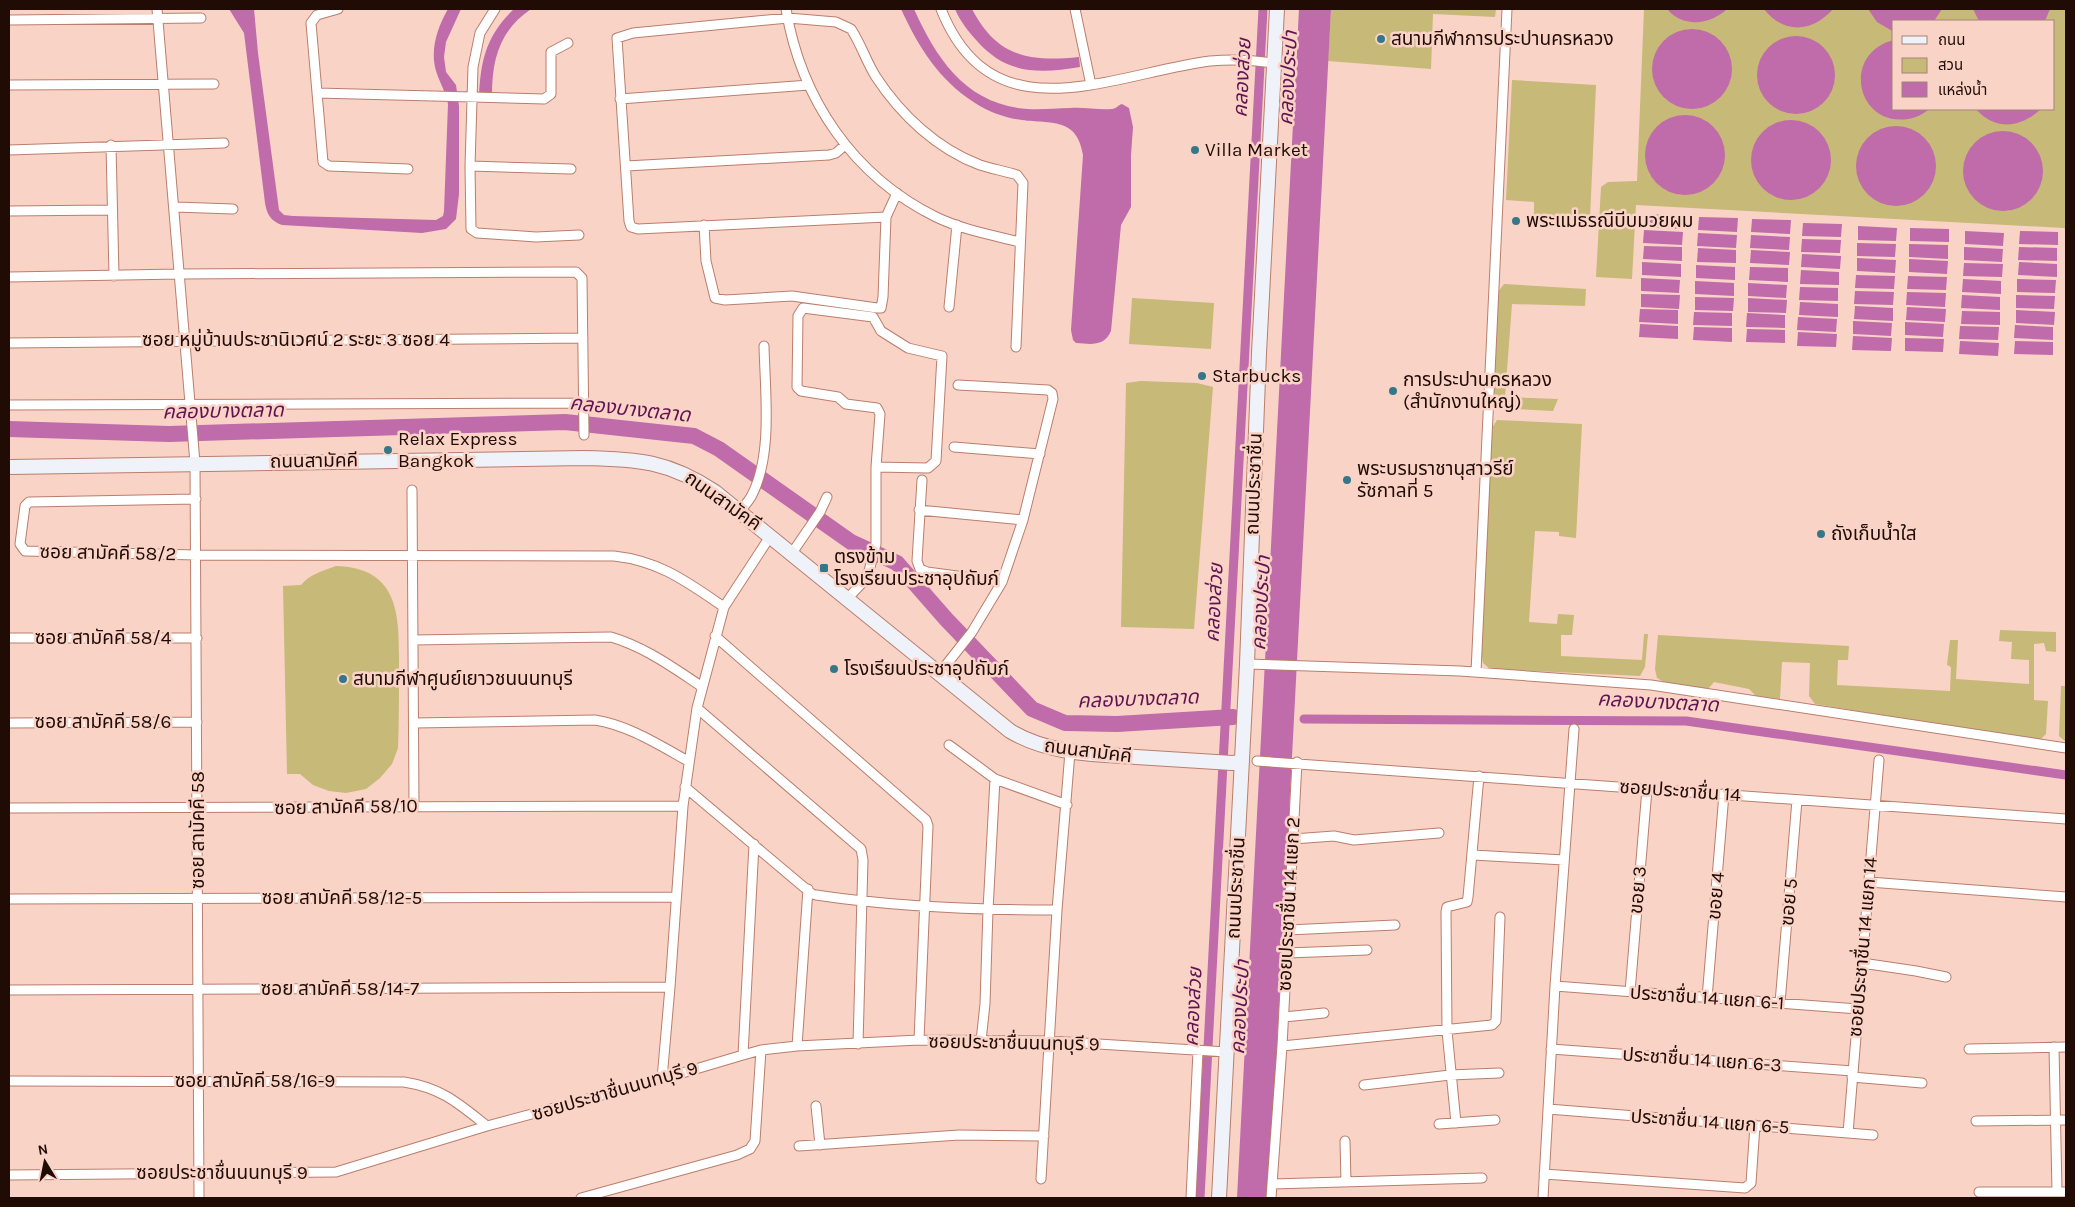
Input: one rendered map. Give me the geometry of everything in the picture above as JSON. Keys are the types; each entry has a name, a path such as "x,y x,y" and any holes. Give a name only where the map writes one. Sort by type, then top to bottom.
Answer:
{"main road":[{"name":"ถนนประชาชื่น","path":"1219,1198 1222,1052 1237,762 1253,664 1259,352 1270,62 1277,9"},
{"name":"ถนนสามัคคี","path":"9,467 195,462 584,458 645,461 673,468 699,480 771,535 1010,731 1036,745 1070,752 1210,762 1237,762"}],"street":[{"name":"ซอย สามัคคี 58","path":"157,9 195,462 199,1198"},
{"path":"338,9 317,15 311,24 321,157 326,165 408,169"},
{"path":"495,9 485,22 476,46 473,67 470,166 470,226 472,232 536,237 579,235"},
{"path":"941,9 948,28 957,41 966,53 986,71 1009,81 1034,88 1064,89 1210,61 1246,60 1270,62"},
{"path":"1076,9 1090,85"},
{"path":"1476,672 1507,9"},
{"path":"787,13 794,47 817,104 845,145 877,178 897,193 935,216 957,225 1020,242"},
{"path":"886,217 638,229 631,227 629,221 617,38 633,32 787,13 836,22 851,28 875,76 903,112 920,128 939,144 961,156 981,165 1017,175 1021,178 1023,183 1016,347"},
{"path":"9,20 201,18"},
{"path":"317,94 544,99 550,97 552,88 551,52 568,44"},
{"path":"9,85 214,84"},
{"path":"620,99 809,85"},
{"path":"9,150 111,145 224,143"},
{"path":"111,145 114,276"},
{"path":"626,166 829,155 836,154 845,145"},
{"path":"470,166 571,169"},
{"path":"704,225 706,261 713,293 715,298 719,300 792,296 881,308 886,217 897,193"},
{"path":"175,207 233,210"},
{"path":"9,212 112,210"},
{"path":"949,307 957,225"},
{"path":"9,277 576,272 582,278 584,435"},
{"path":"847,599 863,582 869,571 876,544 876,467 880,414 877,408 846,404 838,397 801,391 797,387 798,316 803,308 873,317 881,331 908,348 942,356 936,461 928,468 876,467"},
{"name":"ซอย หมู่บ้านประชานิเวศน์ 2 ระยะ 3 ซอย 4","path":"9,343 583,338"},
{"path":"740,511 751,497 761,469 765,445 764,346"},
{"path":"946,665 972,632 1002,582 1022,520 1053,400 1052,394 1048,390 958,384"},
{"path":"9,405 584,402"},
{"path":"954,447 1040,454"},
{"path":"922,480 917,561 920,569 927,572 1002,582"},
{"path":"412,490 414,806"},
{"path":"792,553 820,512 827,497"},
{"name":"ซอย สามัคคี 58/2","path":"196,499 29,502 25,506 19,538 20,547 25,551 197,554 599,556 629,558 664,568 724,607"},
{"path":"919,510 1022,520"},
{"path":"662,1079 683,806 688,761 701,686 724,607 771,535"},
{"path":"715,636 926,820 928,826 923,907 919,1040"},
{"name":"ซอย สามัคคี 58/4","path":"9,638 197,638"},
{"path":"413,640 611,638 635,645 701,686"},
{"path":"1253,664 1476,672 1650,685 2066,748"},
{"path":"697,708 861,849 863,860 858,1044"},
{"path":"414,723 585,720 608,722 688,761"},
{"name":"ซอย สามัคคี 58/6","path":"9,723 197,722"},
{"path":"1543,1198 1555,986 1574,730"},
{"path":"949,744 995,779 1067,805"},
{"path":"1041,1178 1057,910 1070,752"},
{"name":"ซอยประชาชื่น 14 แยก 14","path":"1848,1133 1879,760"},
{"name":"ซอยประชาชื่น 14","path":"1257,761 1295,762 2066,819"},
{"name":"ซอยประชาชื่น 14 แยก 2","path":"1271,1198 1284,1017 1295,762"},
{"path":"1456,1123 1447,1031 1446,912 1447,907 1466,902 1473,855 1479,776"},
{"path":"981,1041 985,1004 995,779"},
{"path":"685,787 816,895 862,902 923,907 988,910 1057,910"},
{"name":"ขอย 3","path":"1630,992 1647,788"},
{"name":"ขอย 4","path":"1707,998 1724,794"},
{"name":"ฃอย 5","path":"1780,1004 1798,800"},
{"name":"ซอย สามัคคี 58/10","path":"9,808 198,809 414,806 683,806"},
{"path":"1293,838 1334,836 1354,840 1439,833"},
{"path":"743,1055 754,844"},
{"path":"1473,855 1564,860"},
{"path":"1869,882 2066,897"},
{"path":"797,1046 808,889"},
{"name":"ซอย สามัคคี 58/12-5","path":"9,900 676,897"},
{"path":"1282,1046 1492,1025 1496,1021 1500,917"},
{"path":"1288,930 1395,925"},
{"path":"1287,953 1367,950"},
{"path":"1862,963 1946,977"},
{"name":"ประชาชื่น 14 แยก 6-1","path":"1555,986 1858,1009"},
{"name":"ซอย สามัคคี 58/14-7","path":"9,990 670,987"},
{"path":"1284,1017 1324,1013"},
{"name":"ซอยประชาชื่นนนทบุรี 9","path":"9,1175 336,1172 487,1126 761,1050 797,1046 919,1040 1050,1041 1222,1052"},
{"path":"1979,1192 2062,1192 2056,1120 2054,1047"},
{"path":"1970,1049 2066,1047"},
{"name":"ประชาชื่น 14 แยก 6-3","path":"1551,1049 1853,1074 1922,1082"},
{"path":"582,1198 737,1155 750,1149 755,1140 761,1050"},
{"path":"1191,1198 1200,1051"},
{"path":"1364,1085 1500,1073"},
{"name":"ซอย สามัคคี 58/16-9","path":"9,1081 404,1082 421,1085 451,1097 487,1126"},
{"path":"816,1106 820,1144"},
{"name":"ประชาชื่น 14 แยก 6-5","path":"1548,1109 1873,1135"},
{"path":"1439,1124 1495,1120"},
{"path":"1976,1121 2066,1120"},
{"path":"1544,1174 1745,1188 1751,1183 1754,1126"},
{"path":"799,1146 959,1135 1044,1136"},
{"path":"1345,1141 1346,1182"},
{"path":"1272,1184 1482,1178"}],"green space":[{"name":"สนามกีฬาการประปานครหลวง","path":"1331,9 1496,9 1495,17 1433,14 1431,69 1328,61"},
{"path":"1644,9 2066,9 2066,230 2064,228 1636,205 1632,279 1596,277 1601,187 1608,182 1637,181"},
{"path":"1512,80 1596,85 1590,218 1534,215 1534,202 1506,200"},
{"path":"1504,284 1586,289 1585,306 1512,304 1505,397 1558,399 1553,411 1496,408 1493,404 1498,292"},
{"path":"1132,298 1214,303 1211,349 1129,344"},
{"path":"1141,381 1197,383 1213,387 1194,629 1121,627 1126,383"},
{"path":"1497,420 1582,424 1576,538 1559,536 1559,532 1535,531 1529,622 1557,624 1558,614 1574,615 1572,635 1561,635 1561,656 1642,660 1644,634 1648,634 1645,667 1640,676 1490,669 1483,663 1481,650 1492,428"},
{"path":"336,566 358,569 374,576 385,587 393,600 399,634 398,748 392,764 380,778 366,789 346,793 329,791 313,785 300,774 287,774 283,586 301,585 313,575"},
{"path":"2000,630 2056,632 2056,652 2046,651 2044,643 2034,644 2034,700 2048,701 2046,734 2039,741 1815,704 1809,696 1810,663 1782,662 1780,699 1756,696 1749,689 1714,682 1708,689 1664,682 1657,678 1655,669 1658,635 1849,646 1848,660 1838,660 1837,685 1950,691 1951,667 1947,665 1950,640 1958,640 1956,679 2029,684 2029,660 2011,659 2012,642 1999,641"},
{"path":"2061,686 2066,686 2066,742 2059,736"}],"water":[{"path":"229,9 254,9 279,210 284,215 293,216 436,220 443,216 444,211 448,104 435,66 435,40 448,9 461,9 446,42 444,57 446,72 456,85 459,106 459,194 456,219 446,229 422,233 282,225 275,222 268,214 265,203 244,33"},
{"path":"514,9 531,9 512,26 500,46 494,69 492,95 479,95 487,48 497,28"},
{"path":"901,9 914,9 933,46 944,62 971,89 988,99 1007,106 1028,109 1112,109 1122,104 1129,108 1133,127 1131,207 1121,225 1111,331 1105,340 1087,344 1076,343 1073,340 1071,330 1083,155 1075,134 1069,128 1061,125 1016,119 997,114 962,94 931,62 915,37"},
{"path":"955,9 972,9 992,37 1004,47 1016,53 1030,57 1045,58 1079,57 1080,67 1037,71 1011,66 988,52 977,41 964,26"},
{"path":"1299,9 1331,9 1269,1198 1237,1198"},
{"path":"1667,9 1727,9 1705,21 1689,22 1673,15"},
{"path":"1764,9 1833,9 1817,22 1799,27 1780,23"},
{"path":"1868,9 1942,9 1935,20 1892,20 1892,31 1877,22"},
{"path":"1973,9 2050,9 2045,20 1978,20"},
{"path":"1692,29 1707,32 1720,41 1729,54 1732,69 1729,84 1720,97 1707,106 1692,109 1677,106 1664,97 1655,84 1652,69 1655,54 1664,41 1677,32"},
{"path":"1788,36 1804,36 1818,42 1829,53 1835,67 1835,83 1829,97 1818,108 1804,114 1788,114 1774,108 1763,97 1757,83 1757,67 1763,53 1774,42"},
{"path":"1892,41 1892,110 1928,110 1916,117 1908,119 1890,118 1876,112 1867,101 1862,87 1861,73 1867,59 1877,47"},
{"path":"1977,110 2040,110 2025,120 2008,124 2000,124 1983,116"},
{"path":"1677,115 1693,115 1714,126 1725,147 1725,163 1714,184 1693,195 1677,195 1663,189 1651,177 1645,163 1645,147 1651,133 1663,121"},
{"path":"1791,120 1806,123 1819,132 1828,145 1831,160 1828,175 1819,188 1806,197 1791,200 1776,197 1763,188 1754,175 1751,160 1754,145 1763,132 1776,123"},
{"path":"1888,126 1904,126 1918,133 1929,144 1936,158 1936,174 1933,181 1918,199 1904,206 1888,206 1874,199 1863,188 1856,174 1856,158 1863,144 1874,133"},
{"path":"2003,131 2018,134 2031,143 2040,156 2043,171 2040,186 2031,199 2018,208 2003,211 1988,208 1975,199 1966,186 1963,171 1966,156 1975,143 1988,134"},
{"path":"1645,214 1684,216 1683,229 1644,227"},
{"path":"1699,217 1738,218 1737,232 1698,230"},
{"path":"1752,219 1791,220 1790,234 1751,232"},
{"path":"1803,223 1842,224 1841,237 1802,236"},
{"path":"1858,226 1897,228 1896,241 1858,240"},
{"path":"1910,228 1949,229 1949,242 1910,241"},
{"path":"1644,230 1683,232 1682,245 1643,243"},
{"path":"1965,231 2004,233 2003,246 1965,244"},
{"path":"2020,231 2058,232 2058,245 2019,244"},
{"path":"1698,233 1737,235 1736,248 1697,246"},
{"path":"1751,235 1790,237 1789,250 1750,248"},
{"path":"1802,239 1841,240 1840,253 1801,252"},
{"path":"1857,243 1896,244 1895,257 1857,256"},
{"path":"1909,244 1948,245 1948,259 1909,257"},
{"path":"1644,246 1682,247 1682,261 1643,259"},
{"path":"1964,247 2003,249 2002,262 1964,260"},
{"path":"2019,247 2057,248 2057,261 2018,260"},
{"path":"1698,248 1736,250 1736,263 1697,262"},
{"path":"1751,250 1790,252 1789,265 1750,263"},
{"path":"1802,254 1841,256 1840,269 1801,267"},
{"path":"1857,258 1896,260 1895,273 1857,271"},
{"path":"1909,259 1948,261 1947,274 1909,272"},
{"path":"1642,262 1681,264 1681,277 1642,275"},
{"path":"2019,262 2057,264 2057,277 2018,275"},
{"path":"1964,263 2003,264 2002,277 1963,276"},
{"path":"1696,265 1735,267 1735,280 1696,278"},
{"path":"1750,267 1788,268 1788,282 1749,280"},
{"path":"1801,270 1839,272 1839,285 1800,284"},
{"path":"1856,275 1895,276 1894,289 1855,288"},
{"path":"1908,276 1947,277 1946,290 1907,289"},
{"path":"1641,278 1680,280 1679,293 1641,291"},
{"path":"1963,279 2001,281 2001,294 1962,292"},
{"path":"2017,279 2056,280 2055,293 2017,292"},
{"path":"1695,281 1734,283 1734,296 1695,294"},
{"path":"1748,283 1787,285 1786,298 1748,296"},
{"path":"1800,287 1838,288 1838,301 1799,300"},
{"path":"1855,291 1894,292 1893,305 1854,304"},
{"path":"1907,292 1946,293 1945,307 1906,305"},
{"path":"1641,294 1680,295 1679,309 1641,307"},
{"path":"1962,295 2000,297 2000,310 1961,308"},
{"path":"2016,295 2055,296 2054,309 2016,308"},
{"path":"1695,297 1734,298 1733,311 1695,310"},
{"path":"1748,298 1787,300 1786,313 1748,312"},
{"path":"1800,302 1838,304 1838,317 1799,315"},
{"path":"1855,306 1893,308 1893,321 1854,319"},
{"path":"1907,307 1946,309 1945,322 1906,320"},
{"path":"1640,309 1678,310 1678,324 1639,322"},
{"path":"2016,310 2055,312 2054,325 2016,323"},
{"path":"1962,311 2000,312 2000,325 1961,324"},
{"path":"1694,312 1732,313 1732,326 1693,325"},
{"path":"1747,313 1785,315 1785,328 1746,327"},
{"path":"1798,317 1837,319 1836,332 1797,330"},
{"path":"1853,321 1892,323 1891,336 1853,334"},
{"path":"1905,322 1944,324 1943,337 1905,335"},
{"path":"1640,324 1678,326 1678,339 1639,337"},
{"path":"2015,325 2053,327 2053,340 2014,338"},
{"path":"1960,326 1999,327 1998,340 1959,339"},
{"path":"1694,327 1732,328 1732,342 1693,340"},
{"path":"1747,329 1785,330 1785,343 1746,342"},
{"path":"1798,332 1837,334 1836,347 1797,346"},
{"path":"1853,336 1892,338 1891,351 1852,350"},
{"path":"1905,338 1944,339 1943,352 1905,351"},
{"path":"1960,341 1999,343 1998,356 1959,354"},
{"path":"2015,341 2053,342 2053,355 2014,354"}],"waterway":[{"name":"คลองส่วย","path":"1200,1198 1263,9"},
{"name":"คลองบางตลาด","path":"9,429 169,434 565,422 694,436 719,449 851,542 897,563 946,619 1032,709 1065,723 1117,724 1233,717"},
{"name":"คลองบางตลาด","path":"1304,719 1686,721 2066,775"}],"place":[{"name":"สนามกีฬาการประปานครหลวง","path":"1381,39"},
{"name":"Villa Market","path":"1195,150"},
{"name":"พระแม่ธรณีบีบมวยผม","path":"1516,221"},
{"name":"Starbucks","path":"1202,376"},
{"name":"การประปานครหลวง (สำนักงานใหญ่)","path":"1393,391"},
{"name":"Relax Express Bangkok","path":"388,450"},
{"name":"พระบรมราชานุสาวรีย์ รัชกาลที่ 5","path":"1347,480"},
{"name":"ถังเก็บน้ำใส","path":"1821,534"},
{"name":"ตรงข้าม โรงเรียนประชาอุปถัมภ์","path":"824,568"},
{"name":"โรงเรียนประชาอุปถัมภ์","path":"834,669"},
{"name":"สนามกีฬาศูนย์เยาวชนนนทบุรี","path":"343,679"}],"water label":[{"name":"คลองประปา","path":"1288,78"},
{"name":"คลองประปา","path":"1261,603"},
{"name":"คลองประปา","path":"1240,1007"}]}
